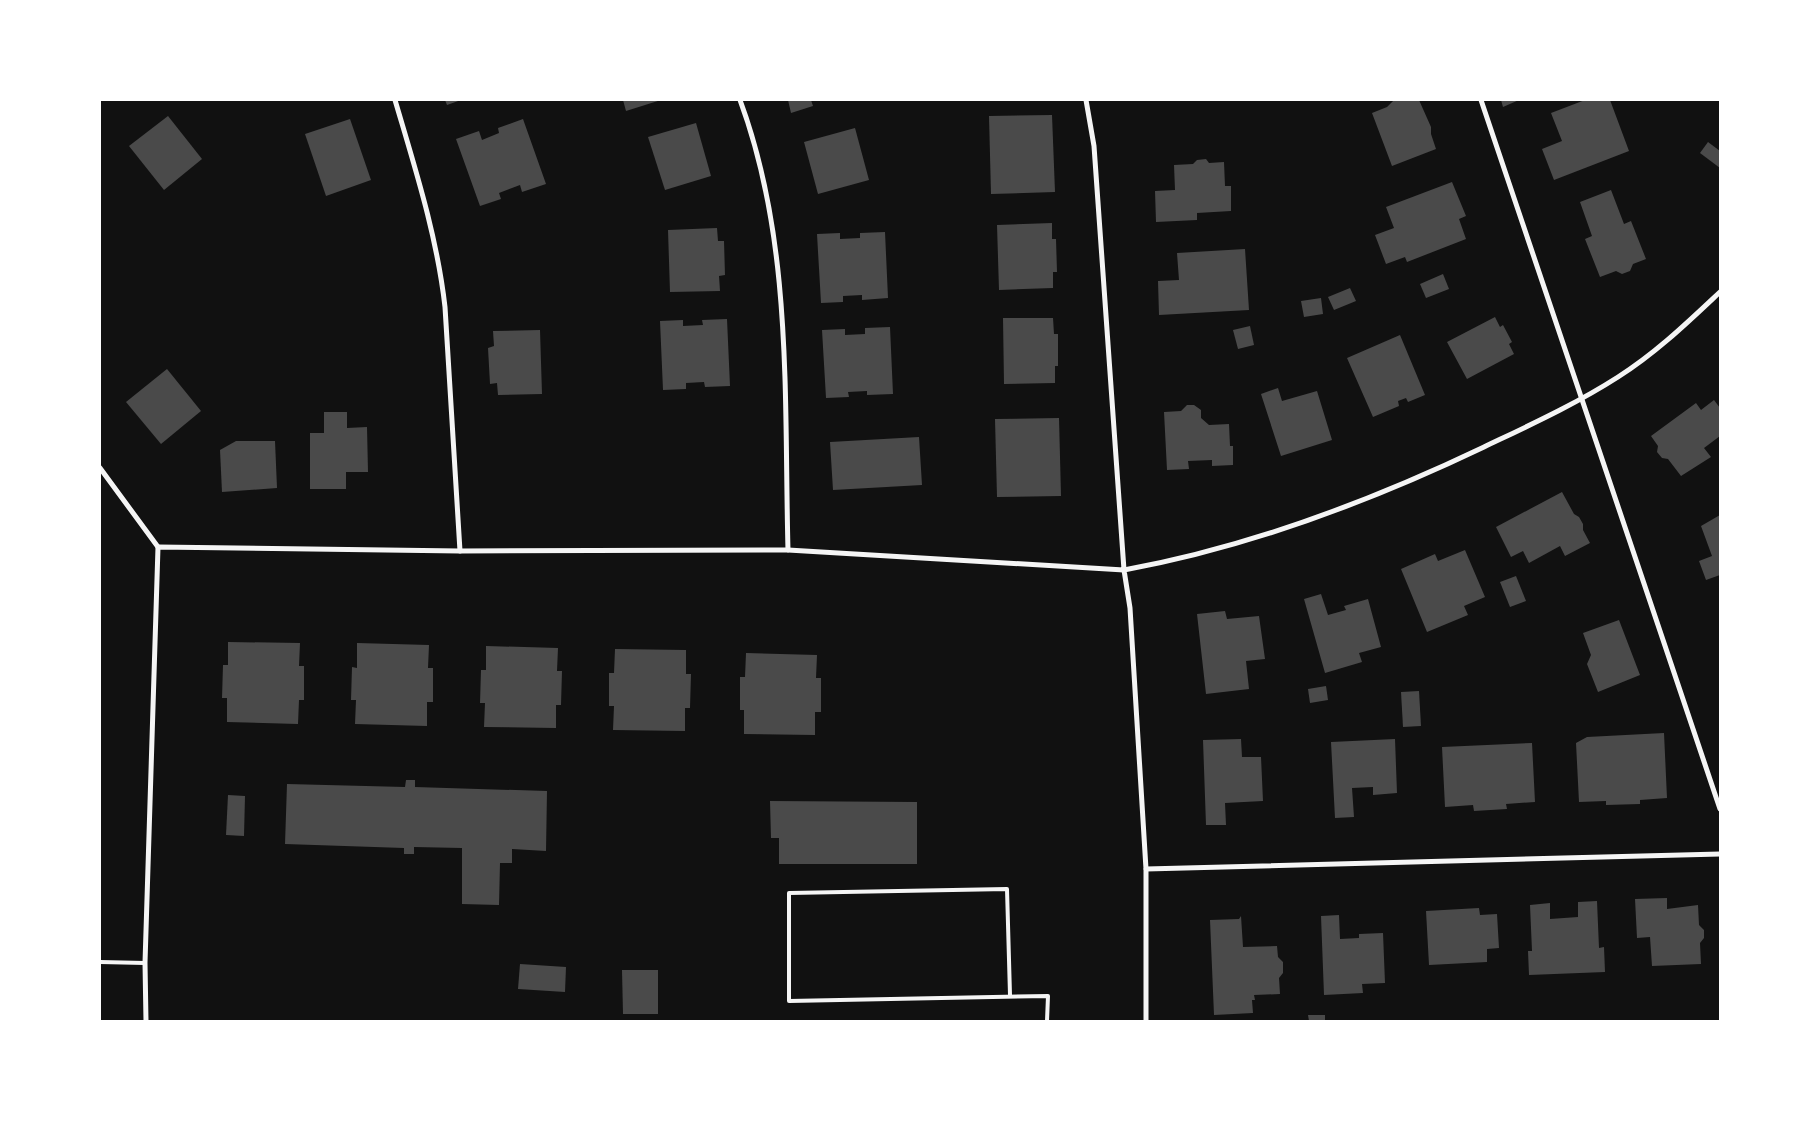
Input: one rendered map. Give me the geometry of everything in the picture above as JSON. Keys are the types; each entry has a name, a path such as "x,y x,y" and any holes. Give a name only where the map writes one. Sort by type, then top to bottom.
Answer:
{"street":[{"path":"395,100 432,229 440,268 445,307 460,551"},
{"path":"740,100 749,124 768,202 781,290 788,550"},
{"path":"1086,100 1094,146 1124,570 1130,608 1146,869 1146,1021"},
{"path":"1481,100 1720,808"},
{"path":"158,546 460,551 788,550 1124,570 1238,545 1376,496 1447,465 1583,398 1619,376 1670,339 1720,292"},
{"path":"100,468 158,546 145,963 146,1021"},
{"path":"1146,869 1720,854"}],"lane":[{"path":"1010,995 1007,889 789,893 788,1001 1010,995 1048,996 1047,1021"},
{"path":"100,962 145,963"}],"building":[{"path":"445,100 461,100 447,105"},
{"path":"623,100 661,100 626,111"},
{"path":"788,100 811,100 813,106 791,113"},
{"path":"1394,100 1419,100 1431,127 1431,134 1436,149 1392,166 1372,113 1387,107"},
{"path":"1501,100 1519,100 1503,107"},
{"path":"1585,100 1610,100 1629,151 1554,180 1542,149 1562,141 1551,113"},
{"path":"1052,115 1055,192 991,194 989,116"},
{"path":"168,116 202,159 164,190 129,146"},
{"path":"350,119 371,180 326,196 305,134"},
{"path":"523,119 546,184 522,192 520,185 499,193 501,199 480,206 456,139 479,131 482,140 499,133 498,128"},
{"path":"696,123 711,176 665,190 648,137"},
{"path":"855,128 869,180 818,194 804,142"},
{"path":"1708,142 1720,151 1720,168 1700,153"},
{"path":"1206,159 1209,163 1224,162 1225,186 1231,186 1231,211 1197,213 1197,220 1156,222 1155,191 1175,190 1174,165 1193,164 1197,160"},
{"path":"1452,182 1466,216 1459,219 1466,239 1407,262 1405,257 1386,264 1375,235 1394,228 1386,207"},
{"path":"1611,190 1624,224 1631,221 1646,259 1633,264 1630,271 1622,274 1616,271 1600,277 1585,239 1592,236 1580,202"},
{"path":"1052,223 1052,239 1056,239 1057,272 1053,272 1053,288 999,290 997,225"},
{"path":"717,228 718,241 724,241 725,275 719,276 720,291 670,292 668,230"},
{"path":"885,232 888,298 862,300 862,295 843,296 843,302 821,303 817,234 840,233 840,239 860,238 860,233"},
{"path":"1245,249 1249,310 1159,315 1158,281 1179,280 1177,253"},
{"path":"1443,274 1449,289 1426,298 1420,284"},
{"path":"1350,288 1356,301 1334,310 1328,297"},
{"path":"1321,298 1323,314 1304,317 1301,301"},
{"path":"1495,317 1500,327 1503,325 1512,342 1509,344 1514,354 1467,379 1447,342"},
{"path":"1003,318 1053,318 1054,334 1058,334 1058,366 1055,366 1055,383 1004,384"},
{"path":"727,319 730,386 705,387 704,382 686,383 686,389 663,390 660,321 683,320 683,326 703,325 702,320"},
{"path":"1250,326 1254,345 1238,349 1233,330"},
{"path":"890,327 893,394 867,395 867,391 848,392 849,397 826,398 822,330 845,329 845,335 865,334 865,328"},
{"path":"540,330 542,394 498,395 497,383 490,384 488,348 494,346 493,331"},
{"path":"1400,335 1425,395 1408,402 1406,398 1398,401 1399,406 1373,417 1347,358"},
{"path":"167,369 201,411 161,444 126,402"},
{"path":"1278,388 1282,401 1317,391 1332,440 1281,456 1261,394"},
{"path":"1714,400 1720,408 1720,436 1704,448 1711,457 1681,476 1668,459 1662,458 1657,452 1658,446 1651,436 1696,403 1701,410"},
{"path":"1187,405 1194,405 1201,410 1201,418 1209,425 1229,424 1230,446 1233,446 1233,465 1212,466 1212,460 1188,461 1189,469 1167,470 1164,412 1181,411"},
{"path":"324,412 347,412 347,428 367,427 368,472 346,472 346,489 310,489 310,433 324,433"},
{"path":"1059,418 1061,496 997,497 995,419"},
{"path":"919,437 922,485 833,490 830,442"},
{"path":"236,441 275,441 277,488 222,492 220,450"},
{"path":"1562,492 1574,514 1579,517 1583,524 1583,530 1590,543 1565,556 1560,546 1529,563 1523,551 1511,557 1496,527"},
{"path":"1720,515 1720,575 1706,580 1699,561 1712,556 1701,526"},
{"path":"1465,550 1485,597 1464,606 1468,615 1427,632 1401,569 1435,554 1438,561"},
{"path":"1516,576 1526,601 1510,607 1500,582"},
{"path":"1321,594 1328,615 1346,610 1344,606 1368,599 1381,647 1359,653 1362,662 1325,673 1304,599"},
{"path":"1225,611 1227,619 1259,616 1265,659 1246,661 1249,689 1206,694 1197,614"},
{"path":"1619,620 1640,675 1598,692 1587,664 1591,655 1583,633"},
{"path":"228,642 300,643 299,666 304,666 304,700 299,700 298,724 227,722 227,698 222,698 223,665 228,665"},
{"path":"357,643 429,645 428,668 433,668 433,702 427,702 427,726 355,724 356,700 351,700 352,667 357,668"},
{"path":"486,646 558,648 557,671 562,671 561,705 556,705 556,728 484,727 485,703 480,703 481,670 486,670"},
{"path":"615,649 686,650 686,674 691,674 690,708 685,708 685,731 613,730 614,706 609,706 609,673 614,673"},
{"path":"746,653 817,655 816,678 821,678 821,712 815,712 815,735 744,734 744,710 740,710 740,677 745,677"},
{"path":"1326,686 1328,700 1310,703 1308,689"},
{"path":"1419,691 1421,726 1403,727 1401,692"},
{"path":"1664,733 1667,798 1640,800 1640,804 1606,805 1606,801 1579,802 1576,743 1587,737"},
{"path":"1241,739 1242,757 1261,757 1263,801 1225,803 1226,825 1206,825 1203,740"},
{"path":"1395,739 1397,793 1373,795 1373,787 1352,788 1354,817 1335,818 1331,742"},
{"path":"1532,743 1535,802 1506,804 1507,809 1474,811 1473,805 1445,807 1442,747"},
{"path":"406,780 415,780 415,787 547,791 546,851 512,849 512,863 500,863 499,905 462,904 462,848 414,847 414,854 404,854 404,848 285,844 287,784 405,787"},
{"path":"228,795 245,796 244,836 226,835"},
{"path":"770,801 917,802 917,864 779,864 779,838 771,838"},
{"path":"1667,898 1667,909 1698,905 1699,925 1704,930 1704,938 1700,943 1701,964 1652,966 1650,937 1637,938 1635,899"},
{"path":"1597,901 1599,948 1604,947 1605,972 1529,975 1528,951 1532,951 1530,905 1550,903 1550,919 1578,917 1578,902"},
{"path":"1479,908 1480,915 1497,914 1499,948 1487,949 1487,962 1429,965 1426,911"},
{"path":"1339,915 1340,939 1359,938 1359,934 1383,933 1385,983 1362,984 1363,993 1324,995 1321,916"},
{"path":"1241,916 1243,947 1277,946 1278,957 1283,962 1283,973 1279,978 1280,994 1254,995 1255,1000 1252,1000 1253,1013 1214,1015 1210,920 1239,919"},
{"path":"520,964 566,967 565,992 518,989"},
{"path":"622,970 658,970 658,1014 623,1014"},
{"path":"1308,1015 1325,1015 1325,1021 1309,1021"}]}
